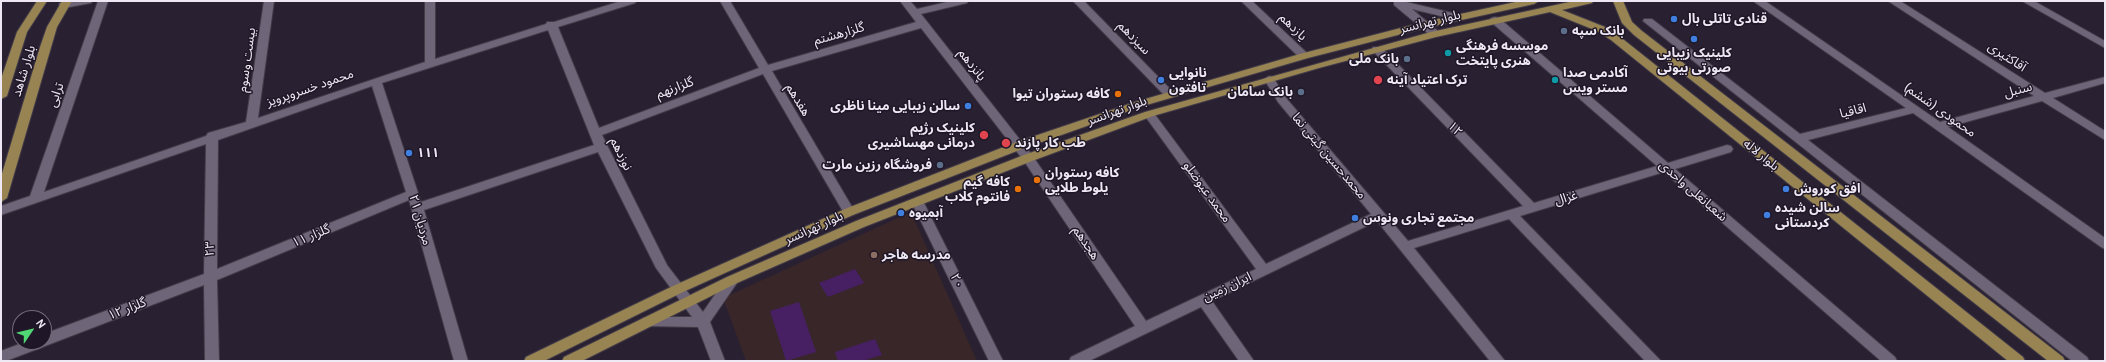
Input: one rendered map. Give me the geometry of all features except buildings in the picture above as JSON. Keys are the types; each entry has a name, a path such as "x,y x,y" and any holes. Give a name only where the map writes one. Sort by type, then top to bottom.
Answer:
{"main road":[{"name":"بلوار شاهد","path":"1,96 22,32 42,1"},
{"name":"بلوار تهرانسر","path":"531,361 678,289 849,212 1018,146 1139,104 1304,56 1424,25 1534,1"},
{"name":"بلوار تهرانسر","path":"569,361 732,280 860,224 1028,158 1149,114 1269,79 1434,34 1588,1"},
{"name":"بلوار لاله","path":"1618,1 1627,23 1699,81 2058,361"},
{"name":"بلوار شاهد","path":"1,198 45,47 52,27 66,3"},
{"name":"بلوار لاله","path":"1551,9 1601,29 2018,361"},
{"path":"1675,87 1684,81 1699,81"},
{"path":"703,278 695,284 694,288 697,293 711,290"},
{"path":"657,300 670,300 672,305 667,312"}],"street":[{"path":"66,3 88,1"},
{"name":"ترابی","path":"36,198 103,1"},
{"name":"بیست وسوم","path":"252,122 270,1"},
{"path":"430,1 430,63"},
{"name":"محمود خسروپرویز","path":"1,211 252,122 376,80 551,24 603,5 631,1"},
{"name":"هفدهم","path":"725,1 764,70 849,212"},
{"name":"پانزدهم","path":"905,1 1028,158"},
{"path":"914,13 963,1"},
{"name":"سیزدهم","path":"1078,1 1170,95"},
{"name":"یازدهم","path":"1246,1 1304,56"},
{"name":"محمودی (ششم)","path":"1758,1 1915,109 2105,244"},
{"name":"آقاکثیری","path":"1894,1 2105,136"},
{"path":"2027,1 2105,45"},
{"path":"1397,2 1457,18"},
{"path":"1397,2 1434,34"},
{"name":"شعبانعلی واحدی","path":"1495,20 1890,361"},
{"path":"1648,21 2082,361"},
{"name":"نوزدهم","path":"551,24 595,133 662,268 703,322 718,361"},
{"name":"گلزارهشتم","path":"764,70 922,24"},
{"name":"۱۲","path":"1377,49 1532,208"},
{"name":"گلزارنهم","path":"595,133 764,70"},
{"name":"محمدحسین گیتی نما","path":"1269,79 1282,100 1405,246 1498,361"},
{"name":"۲۱ مردیان","path":"376,80 413,194 461,361"},
{"name":"سنبل","path":"1938,126 2105,80"},
{"name":"اقاقیا","path":"1797,139 1915,109"},
{"name":"محمد عیوضلو","path":"1149,114 1264,270"},
{"name":"۲۳","path":"212,136 210,277 212,361"},
{"path":"417,208 602,147"},
{"name":"غزال","path":"1405,246 1727,149"},
{"name":"هجدهم","path":"1028,158 1143,327"},
{"name":"گلزار ۱۱","path":"210,277 413,194"},
{"name":"۲۰","path":"917,201 996,361"},
{"path":"1511,214 1654,361"},
{"name":"ایران زمین","path":"1076,361 1143,327 1379,215"},
{"name":"گلزار ۱۲","path":"52,337 210,277"},
{"path":"648,322 703,322 732,280"},
{"path":"1203,299 1247,361"},
{"path":"1,357 19,350"}],"shaded area":[{"name":"مدرسه هاجر","path":"911,212 977,361 746,361 723,298"},
{"path":"855,269 864,283 828,297 819,283"},
{"path":"799,302 816,352 786,361 770,311"},
{"path":"875,339 882,355 862,361 838,361 835,352"}],"place":[{"name":"قنادی تاتلی بال","path":"1674,19"},
{"name":"بانک سپه","path":"1564,31"},
{"name":"کلینیک زیبایی صورتی بیوتی","path":"1694,39"},
{"name":"موسسه فرهنگی هنری پایتخت","path":"1448,53"},
{"name":"بانک ملی","path":"1407,59"},
{"name":"نانوایی تافتون","path":"1161,80"},
{"name":"ترک اعتیاد آینه","path":"1378,80"},
{"name":"آکادمی صدا مستر ویس","path":"1555,80"},
{"name":"بانک سامان","path":"1301,92"},
{"name":"کافه رستوران تیوا","path":"1118,94"},
{"name":"سالن زیبایی مینا ناظری","path":"968,106"},
{"name":"کلینیک رژیم درمانی مهساشیری","path":"984,135"},
{"name":"طب کار پازند","path":"1006,143"},
{"name":"۱۱۱","path":"409,153"},
{"name":"فروشگاه رزین مارت","path":"940,165"},
{"name":"کافه رستوران يلوط طلایی","path":"1037,180"},
{"name":"کافه گیم فانتوم کلاب","path":"1018,189"},
{"name":"افق کوروش","path":"1786,189"},
{"name":"آبمیوه","path":"901,213"},
{"name":"سالن شیده کردستانی","path":"1767,215"},
{"name":"مجتمع تجاری ونوس","path":"1355,218"},
{"name":"مدرسه هاجر","path":"874,255"}]}
